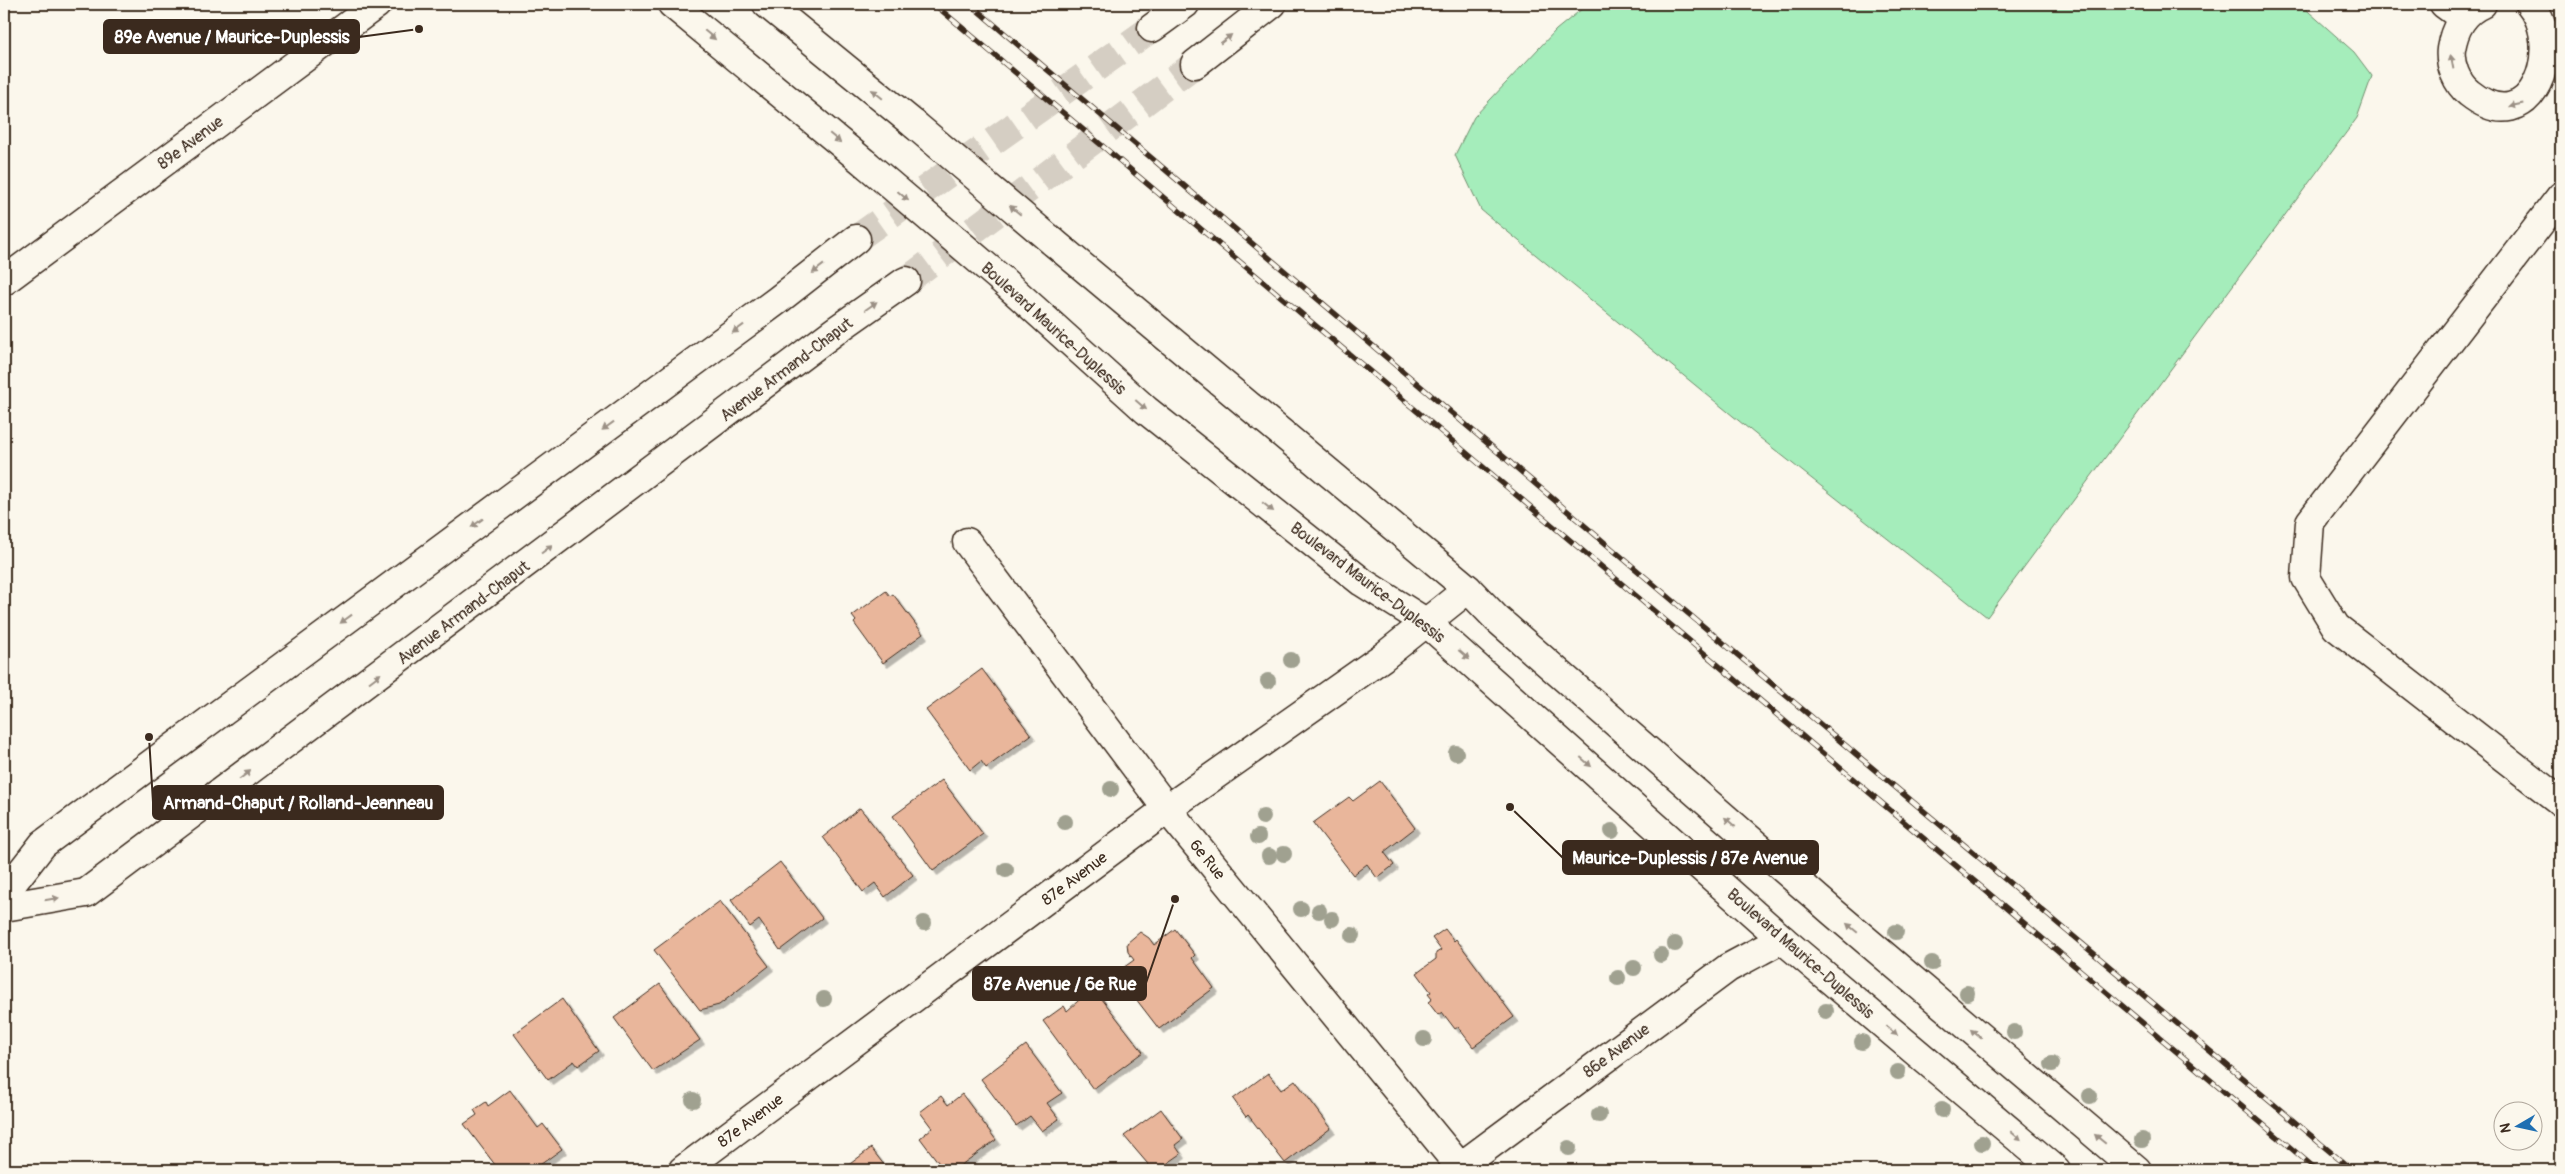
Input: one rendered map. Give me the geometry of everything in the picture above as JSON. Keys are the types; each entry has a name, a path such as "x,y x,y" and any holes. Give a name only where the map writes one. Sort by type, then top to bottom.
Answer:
{"street":[{"name":"89e Avenue","path":"4,281 377,4"},
{"name":"Boulevard Maurice-Duplessis","path":"672,4 866,164 1001,279 1153,416 1362,582 1427,623 1782,938 2056,1170"},
{"path":"766,4 915,125 1468,589 1497,619 1834,912 2137,1170"},
{"path":"1152,28 1184,4"},
{"path":"1195,64 1272,4"},
{"path":"2463,9 2454,35 2451,54 2454,73 2464,89 2479,101 2497,107 2516,107 2555,93 2561,56 2559,39 2552,23 2540,10 2530,4"},
{"path":"2559,203 2310,522 2306,578 2336,627 2561,802"},
{"path":"4,894 43,844 762,312 856,239"},
{"name":"Avenue Armand-Chaput","path":"4,907 86,894 835,331 906,281"},
{"name":"6e Rue","path":"967,542 1167,809 1458,1168"},
{"name":"87e Avenue","path":"683,1170 1167,809 1374,663 1468,589"},
{"name":"86e Avenue","path":"1458,1168 1728,968 1782,938"}],"green space":[{"path":"1588,4 2300,4 2354,52 2372,76 2357,118 1987,617 1755,434 1481,210 1455,155 1474,117 1556,30"}],"building":[{"path":"886,591 890,596 893,594 923,634 883,663 854,623 856,621 852,616"},
{"path":"982,669 1031,735 986,768 981,761 970,770 926,710"},
{"path":"942,780 983,834 933,871 893,816"},
{"path":"1380,781 1415,828 1384,852 1394,865 1377,878 1367,864 1353,875 1313,823 1349,797 1353,801"},
{"path":"860,808 913,875 885,897 875,883 863,892 823,837"},
{"path":"780,862 822,918 780,950 759,920 750,927 731,900"},
{"path":"720,901 769,966 719,1005 700,1010 654,950"},
{"path":"1175,929 1195,955 1192,958 1214,988 1159,1029 1116,973 1134,960 1128,952 1127,943 1140,932 1149,938 1154,945"},
{"path":"1445,929 1454,941 1456,939 1514,1017 1473,1047 1458,1027 1455,1029 1442,1012 1438,1015 1428,1002 1432,999 1428,994 1431,992 1417,973 1436,959 1436,953 1441,950 1432,938"},
{"path":"660,984 700,1040 653,1071 614,1018"},
{"path":"1095,990 1143,1052 1093,1089 1043,1021 1064,1006 1067,1011 1089,991 1091,993"},
{"path":"562,999 599,1051 578,1066 574,1061 548,1080 514,1034"},
{"path":"1026,1045 1062,1093 1047,1103 1059,1119 1042,1131 1030,1116 1016,1126 981,1079"},
{"path":"1268,1073 1281,1090 1295,1080 1331,1128 1285,1163 1248,1115 1246,1117 1233,1099"},
{"path":"510,1090 538,1128 543,1124 562,1149 533,1170 499,1170 464,1124 477,1115 474,1110 486,1102 488,1106"},
{"path":"962,1094 996,1140 954,1170 944,1170 920,1138 932,1128 920,1112 941,1096 948,1105"},
{"path":"1161,1109 1183,1139 1175,1145 1181,1154 1158,1170 1153,1170 1124,1136"},
{"path":"871,1148 888,1170 842,1170"}],"tunnel":[{"path":"856,239 1152,28"},
{"path":"906,281 1195,64"}],"railway":[{"path":"934,4 2317,1170"},
{"path":"970,4 1684,610 2352,1170"}],"place":[{"name":"89e Avenue / Maurice-Duplessis","path":"419,29"},
{"name":"Armand-Chaput / Rolland-Jeanneau","path":"149,737"},
{"name":"Maurice-Duplessis / 87e Avenue","path":"1510,807"},
{"name":"87e Avenue / 6e Rue","path":"1175,899"}]}
